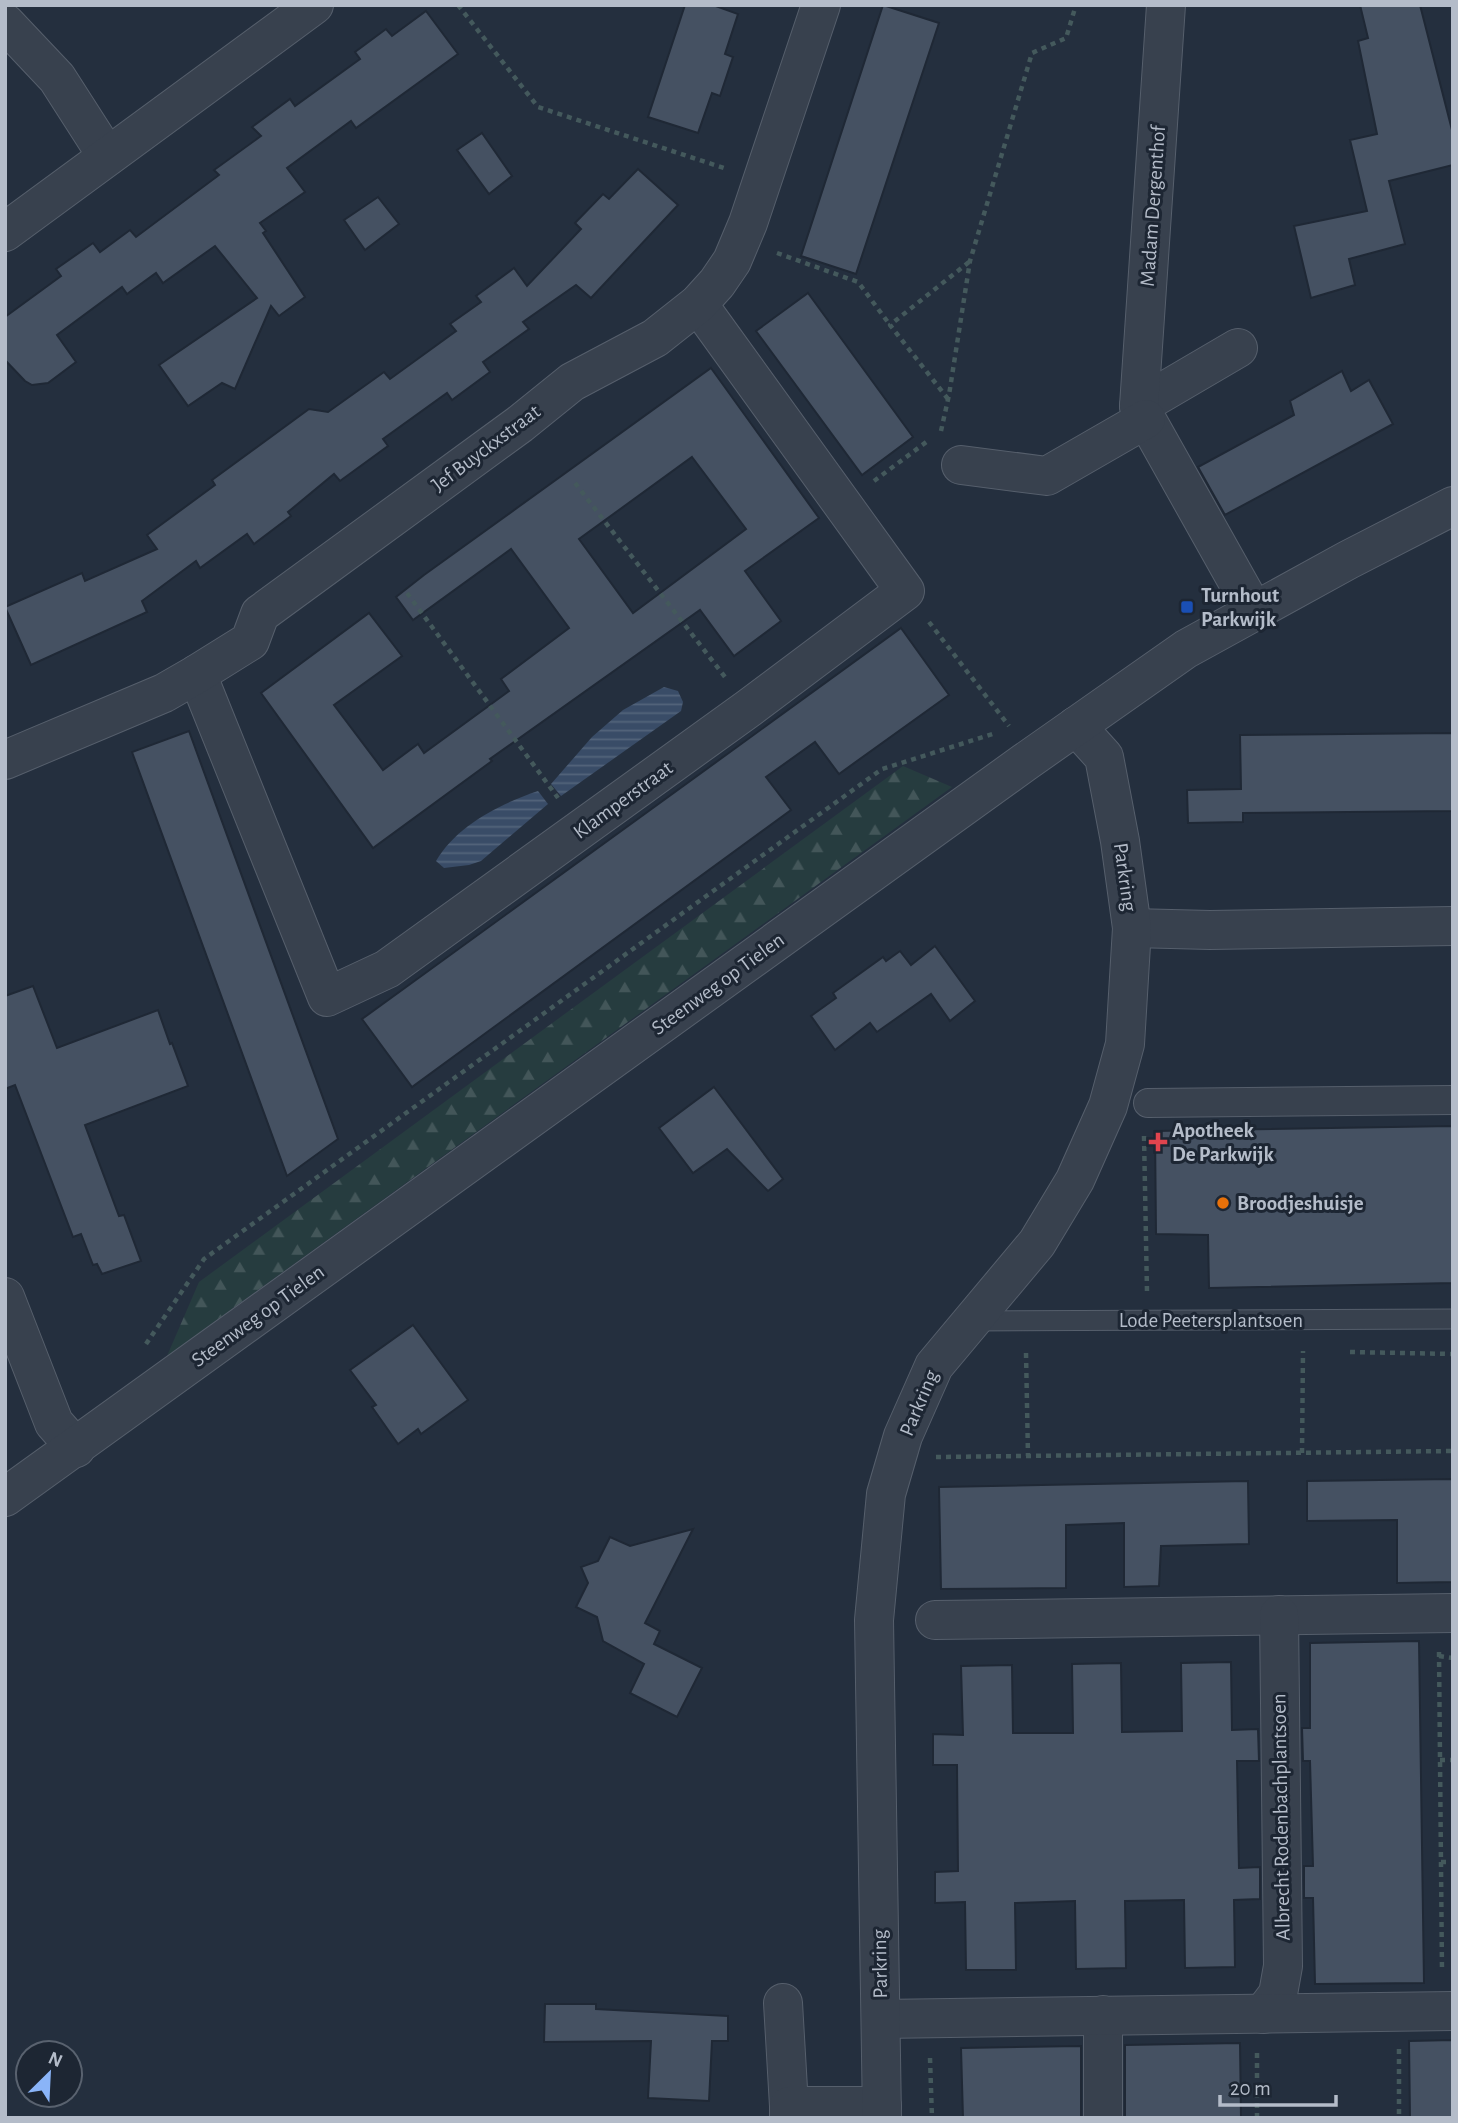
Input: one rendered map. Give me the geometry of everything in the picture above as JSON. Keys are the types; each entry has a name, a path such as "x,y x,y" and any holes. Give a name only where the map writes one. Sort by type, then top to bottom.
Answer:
{"street":[{"path":"5,232 314,5"},
{"name":"Jef Buyckxstraat","path":"5,760 164,693 250,641 260,614 520,424 572,382 654,338 698,304 717,283 732,261 741,241 821,5"},
{"name":"Madam Dergenthof","path":"1143,412 1166,5"},
{"path":"5,23 57,78 107,156"},
{"path":"698,304 905,591"},
{"path":"961,465 1047,476 1238,348"},
{"path":"1143,412 1254,611"},
{"name":"Steenweg op Tielen","path":"5,1497 1186,649 1453,506"},
{"name":"Klamperstraat","path":"197,674 327,997 387,969 749,708 905,591"},
{"name":"Parkring","path":"783,2003 789,2112 882,2112 874,1620 886,1494 903,1436 934,1366 1037,1243 1075,1180 1108,1106 1125,1044 1132,928 1120,841 1104,757 1076,726"},
{"path":"1132,928 1210,930 1453,926"},
{"path":"1148,1103 1453,1101"},
{"path":"5,1297 54,1423 76,1448"},
{"path":"935,1620 1446,1613"},
{"name":"Albrecht Rodenbachplantsoen","path":"1263,2014 1278,1994 1283,1966 1279,1615"},
{"path":"881,2019 1447,2011"},
{"path":"1103,2015 1103,2118"}],"lane":[{"name":"Lode Peetersplantsoen","path":"970,1321 1453,1319"}],"path":[{"path":"458,5 538,107 762,180"},
{"path":"842,505 942,431 970,261 1032,53 1066,38 1076,5"},
{"path":"741,241 858,282 948,399"},
{"path":"890,325 970,261"},
{"path":"575,483 749,708"},
{"path":"144,1348 204,1259 882,769 1010,728 905,591"},
{"path":"407,593 582,829"},
{"path":"1140,1131 1144,1136 1147,1320"},
{"path":"1302,1453 1303,1351"},
{"path":"1026,1353 1028,1456"},
{"path":"897,1457 1453,1451"},
{"path":"1446,1613 1439,1656 1441,1862 1447,2011"},
{"path":"1439,1656 1453,1658"},
{"path":"1440,1760 1453,1760"},
{"path":"1441,1862 1453,1862"},
{"path":"1399,2012 1399,2118"},
{"path":"1257,2118 1257,2030 1263,2014"},
{"path":"929,2018 932,2118"}],"green space":[{"path":"903,766 952,787 167,1356 199,1282"}],"water":[{"path":"664,687 678,691 683,702 681,711 561,796 551,784 592,737 623,710"},
{"path":"538,791 548,804 481,861 444,868 436,861 467,826 509,802"}],"building":[{"path":"685,5 713,5 738,14 725,54 733,57 720,96 712,93 698,133 648,117"},
{"path":"883,5 939,23 856,274 801,256"},
{"path":"1360,5 1420,5 1453,134 1453,165 1389,181 1405,244 1349,259 1355,285 1311,298 1294,226 1367,211 1350,140 1377,134 1358,41 1368,38"},
{"path":"426,11 458,54 356,128 351,121 287,168 305,192 260,223 266,231 263,233 305,297 279,316 271,306 235,389 222,383 188,406 159,365 257,298 215,246 163,283 156,273 127,294 122,287 57,335 76,362 48,383 32,385 5,360 5,317 61,276 56,269 93,243 100,252 130,230 136,237 219,175 214,170 261,136 252,127 290,99 295,106 360,59 355,52 386,29 392,36"},
{"path":"482,133 512,176 489,194 457,150"},
{"path":"638,169 678,205 591,298 576,285 523,322 529,329 483,362 490,372 452,400 447,393 383,439 388,446 340,481 334,474 288,512 291,516 254,544 247,534 200,568 196,561 142,601 147,612 31,665 5,607 82,573 85,581 157,549 147,535 215,485 212,480 309,409 328,412 384,372 390,379 456,331 450,324 481,302 476,296 514,268 527,286 581,229 575,223 603,194 609,199"},
{"path":"378,197 399,224 365,250 344,220"},
{"path":"808,293 913,437 862,475 756,331"},
{"path":"711,368 819,518 745,571 781,621 734,656 700,610 490,759 492,761 373,848 261,693 369,613 402,656 334,705 383,770 418,744 424,753 509,691 501,679 569,628 511,549 413,620 396,597","holes":["692,457 746,529 633,613 579,539"]},
{"path":"1342,371 1351,391 1369,380 1393,424 1225,515 1198,467 1294,415 1290,401"},
{"path":"901,628 949,695 839,774 815,742 766,777 791,810 412,1087 362,1019"},
{"path":"189,731 338,1139 287,1176 132,752"},
{"path":"1453,733 1453,811 1243,813 1243,822 1188,823 1187,790 1241,789 1240,735"},
{"path":"935,946 975,1001 950,1021 931,994 877,1032 870,1023 835,1050 811,1016 836,998 833,993 883,957 886,961 900,951 911,965"},
{"path":"33,986 57,1048 158,1010 188,1086 85,1125 119,1216 124,1215 141,1261 102,1274 97,1264 93,1265 81,1234 73,1237 15,1085 5,1089 5,996"},
{"path":"714,1087 783,1179 768,1191 727,1149 693,1173 659,1128"},
{"path":"1453,1126 1453,1283 1209,1288 1208,1235 1156,1234 1155,1131"},
{"path":"413,1325 468,1400 421,1434 418,1429 398,1444 372,1407 376,1405 350,1370"},
{"path":"1453,1479 1453,1582 1397,1583 1397,1520 1307,1521 1307,1481"},
{"path":"1248,1481 1249,1544 1161,1546 1159,1586 1124,1587 1124,1523 1066,1525 1066,1588 941,1589 939,1487"},
{"path":"693,1529 645,1623 660,1631 654,1644 702,1668 677,1717 630,1693 644,1664 603,1641 597,1617 576,1607 588,1583 581,1567 598,1561 610,1537 630,1546"},
{"path":"1419,1641 1424,1983 1315,1984 1313,1898 1304,1898 1304,1866 1313,1866 1310,1761 1303,1761 1302,1728 1310,1728 1310,1643"},
{"path":"1231,1662 1232,1730 1258,1729 1259,1761 1237,1761 1239,1868 1260,1867 1260,1899 1234,1900 1235,1967 1185,1968 1184,1900 1125,1901 1126,1968 1076,1969 1075,1901 1015,1903 1016,1970 966,1970 965,1902 935,1903 935,1872 958,1871 957,1765 933,1765 933,1734 963,1735 961,1666 1012,1665 1013,1733 1073,1733 1072,1664 1121,1663 1122,1732 1182,1731 1181,1663"},
{"path":"545,2004 596,2004 596,2009 728,2016 728,2041 712,2041 709,2101 648,2098 651,2041 544,2042"},
{"path":"1453,2040 1453,2118 1410,2118 1409,2041"},
{"path":"1240,2043 1241,2118 1125,2118 1125,2045"},
{"path":"1081,2046 1081,2118 963,2118 961,2048"}],"place":[{"name":"Turnhout Parkwijk","path":"1187,607"},
{"name":"Apotheek De Parkwijk","path":"1158,1142"},
{"name":"Broodjeshuisje","path":"1223,1203"}]}
